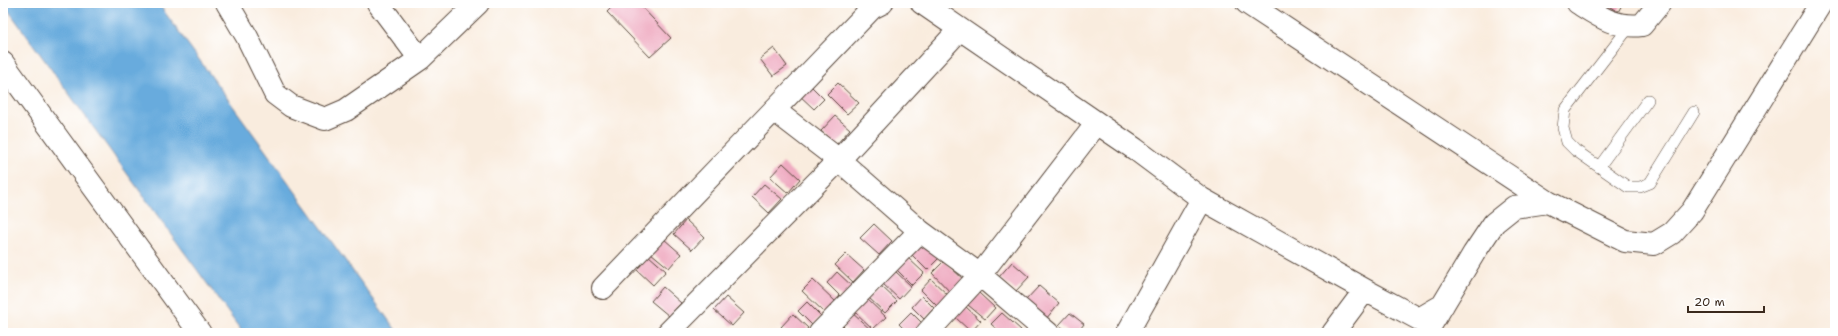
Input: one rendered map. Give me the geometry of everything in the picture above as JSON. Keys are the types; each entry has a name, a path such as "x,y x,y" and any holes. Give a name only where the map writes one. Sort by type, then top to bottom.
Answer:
{"street":[{"path":"227,3 247,37 275,94 291,106 325,119 346,110 420,59 478,3"},
{"path":"378,3 420,59"},
{"path":"603,288 872,8 882,3"},
{"path":"922,3 1135,149 1202,199 1419,319 1443,305"},
{"path":"1247,3 1548,202 1625,241 1654,244 1672,233 1692,211 1821,3"},
{"path":"1578,3 1610,22 1630,26 1642,25 1660,3"},
{"path":"668,333 839,160 960,29"},
{"path":"3,63 200,333"},
{"path":"774,110 839,160 920,231 980,274 1045,332"},
{"path":"927,333 980,274 1097,124"},
{"path":"1127,333 1202,199"},
{"path":"1426,333 1474,253 1494,223 1514,207 1548,202"},
{"path":"820,333 920,231"},
{"path":"1333,333 1365,290"}],"lane":[{"path":"1630,26 1566,110 1563,128 1567,142 1574,150 1628,187 1640,187 1650,183 1694,112"},
{"path":"1599,167 1648,100"}],"water":[{"path":"3,3 158,3 398,333 243,333"}],"building":[{"path":"616,3 638,3 671,38 650,57 607,12"},
{"path":"1604,3 1623,3 1618,12"},
{"path":"774,48 787,66 773,76 760,59"},
{"path":"808,83 824,99 814,109 798,94"},
{"path":"838,83 859,103 847,114 827,94"},
{"path":"835,116 850,129 836,145 821,131"},
{"path":"783,163 800,179 788,193 770,177"},
{"path":"764,184 782,199 769,213 752,197"},
{"path":"686,220 704,237 692,250 674,234"},
{"path":"874,224 892,241 879,255 860,238"},
{"path":"664,239 681,254 669,268 651,253"},
{"path":"923,242 939,258 927,270 911,254"},
{"path":"846,254 864,270 853,282 835,265"},
{"path":"648,255 666,271 653,285 636,269"},
{"path":"907,257 924,273 912,285 896,269"},
{"path":"944,261 965,281 952,294 932,273"},
{"path":"1012,262 1029,277 1016,291 999,277"},
{"path":"895,271 911,286 899,299 882,283"},
{"path":"837,272 853,287 842,298 827,283"},
{"path":"931,279 949,296 938,307 921,290"},
{"path":"813,280 836,302 825,313 802,291"},
{"path":"880,285 897,301 885,313 868,297"},
{"path":"1039,286 1059,303 1046,319 1025,301"},
{"path":"663,287 681,303 669,316 651,301"},
{"path":"979,293 995,308 985,319 968,305"},
{"path":"922,296 934,308 924,319 912,307"},
{"path":"726,297 744,313 732,326 714,310"},
{"path":"865,297 886,317 873,329 853,310"},
{"path":"807,302 821,316 812,325 798,311"},
{"path":"965,306 981,321 971,332 955,317"},
{"path":"851,312 871,330 869,333 850,333 840,323"},
{"path":"911,312 922,323 912,333 908,333 899,324"},
{"path":"1002,313 1021,330 1019,333 1001,333 991,324"},
{"path":"1070,313 1084,324 1077,333 1069,333 1059,325"},
{"path":"793,314 808,328 803,333 787,333 781,327"}]}
